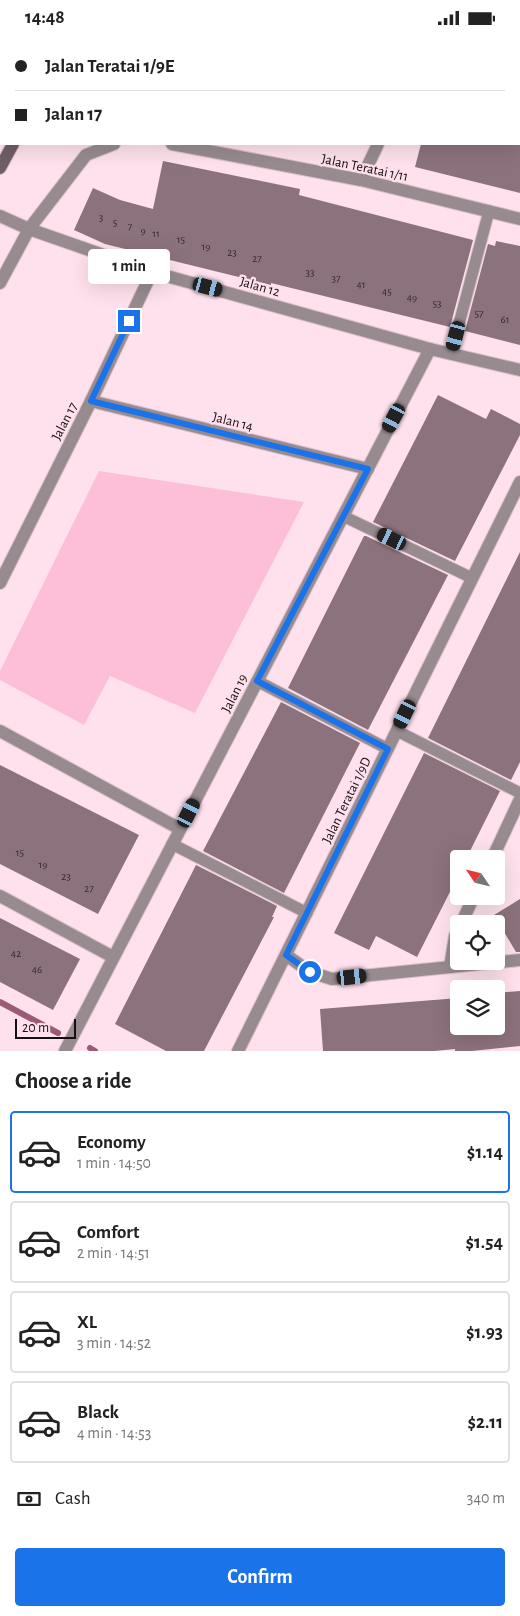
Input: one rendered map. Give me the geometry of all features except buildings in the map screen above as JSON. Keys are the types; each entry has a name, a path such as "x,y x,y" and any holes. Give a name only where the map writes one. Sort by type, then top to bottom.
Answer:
{"street":[{"path":"0,168 12,145"},
{"path":"0,283 29,229 86,155 111,145"},
{"name":"Jalan Teratai 1/11","path":"177,145 361,180 520,219"},
{"path":"361,180 378,145"},
{"name":"Jalan 12","path":"0,217 152,272 430,349 520,370"},
{"name":"Jalan 17","path":"0,583 91,401 152,272"},
{"name":"Jalan 19","path":"65,1051 430,349"},
{"name":"Jalan 14","path":"91,401 368,469"},
{"name":"Jalan Teratai 1/9D","path":"238,1051 472,578 514,507 520,482"},
{"path":"0,731 180,829"},
{"path":"496,850 520,800"},
{"path":"0,895 113,957"},
{"path":"286,955 310,972 332,979 450,967"},
{"path":"505,962 520,960"}],"lane":[{"path":"451,354 489,211"},
{"path":"343,515 472,578"},
{"path":"257,681 388,749"},
{"path":"397,731 520,793"},
{"path":"172,844 307,913"}],"shaded area":[{"path":"99,471 304,502 195,713 110,676 84,725 0,680 0,671"}],"waterway":[{"path":"0,1002 58,1033"},
{"path":"90,1048 95,1051"}],"route":[{"path":"129,321 91,401 368,469 257,681 388,749 286,955 310,972"}]}
